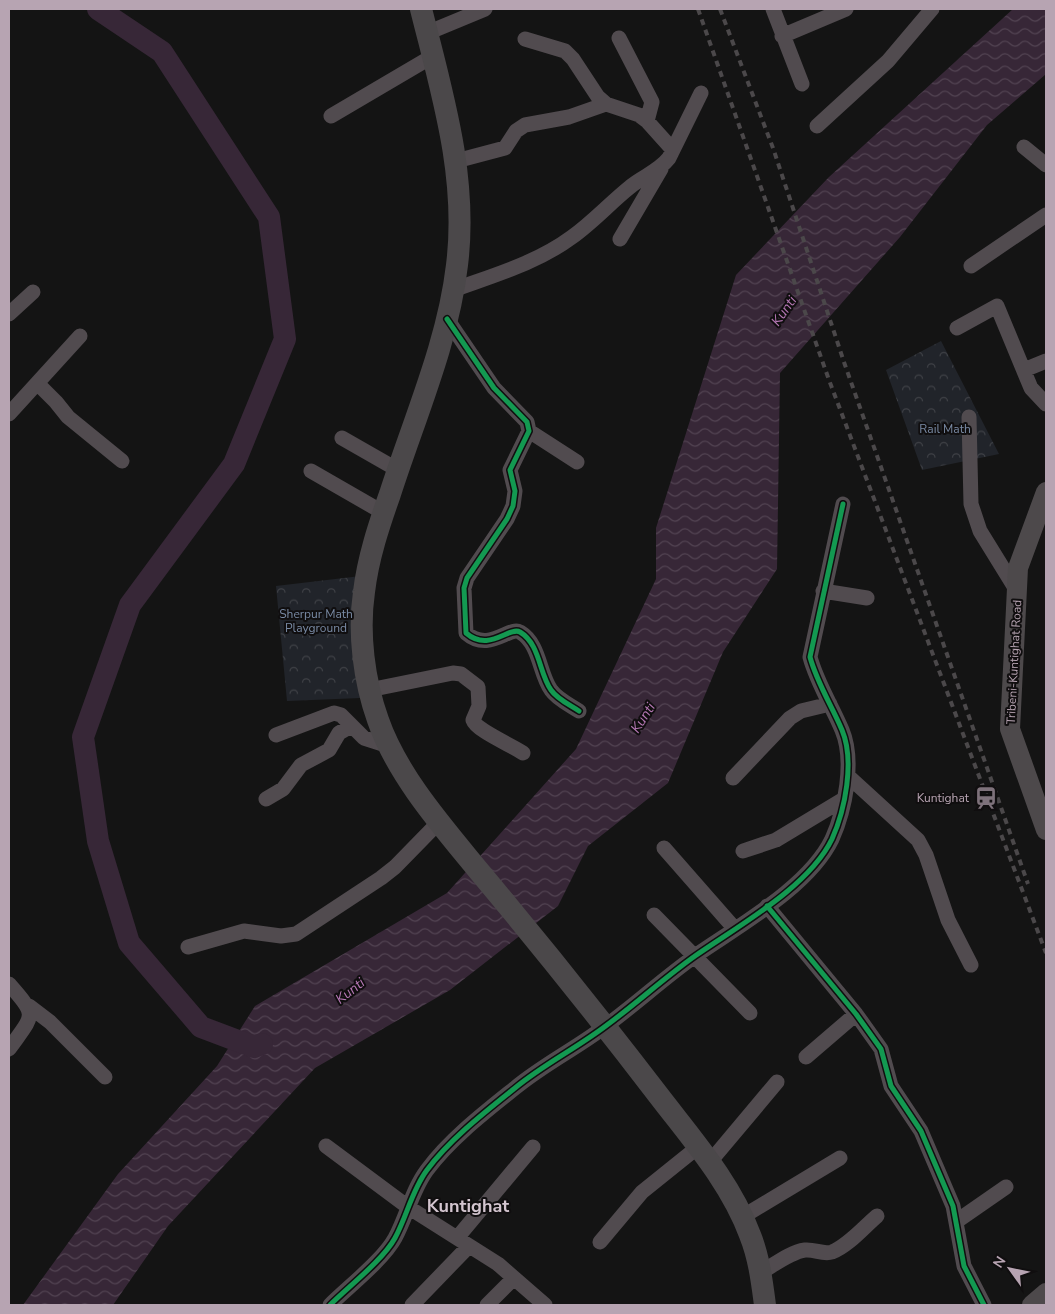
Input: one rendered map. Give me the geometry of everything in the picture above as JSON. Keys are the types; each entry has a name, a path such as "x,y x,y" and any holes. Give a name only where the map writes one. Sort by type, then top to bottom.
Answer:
{"main road":[{"path":"421,9 456,162 460,206 460,238 447,320 384,513 363,594 363,642 369,690 378,721 389,746 445,830 606,1026 704,1155 750,1233 760,1273 765,1305"},
{"name":"Tribeni-Kuntighat Road","path":"1046,492 1018,568 1010,729 1046,830"},
{"path":"1032,1305 1046,1293"}],"street":[{"path":"427,33 484,9"},
{"path":"773,9 802,84"},
{"path":"782,36 846,9"},
{"path":"817,126 888,62 932,9"},
{"path":"525,38 565,51 573,59 598,97 606,104 639,115 647,121 673,150"},
{"path":"619,38 652,102 647,121"},
{"path":"331,116 433,56"},
{"path":"620,239 673,150 701,93"},
{"path":"456,162 505,148 516,131 525,125 569,117 606,104"},
{"path":"1024,146 1046,165"},
{"path":"453,290 534,260 552,250 586,227 634,184 662,167"},
{"path":"972,266 1046,215"},
{"path":"9,314 33,292"},
{"path":"956,328 997,306 1031,388 1046,404"},
{"path":"447,320 494,388 527,422 529,431 510,470 515,491 510,512 467,578 464,588 466,633 474,638 491,641 513,631 520,632 534,646 552,692 579,711"},
{"path":"9,414 80,336"},
{"path":"1024,370 1046,362"},
{"path":"38,384 68,417 122,461"},
{"path":"969,417 971,504 980,530 1017,591"},
{"path":"529,431 577,462"},
{"path":"342,438 398,470"},
{"path":"312,470 384,513"},
{"path":"330,1305 386,1250 394,1239 426,1172 439,1155 534,1072 606,1026 693,957 767,906 811,871 823,856 833,837 844,798 848,776 848,753 844,733 814,672 810,657 842,504"},
{"path":"823,591 866,598"},
{"path":"369,690 452,673 461,674 478,687 479,706 473,720 477,728 507,742 523,753"},
{"path":"733,778 780,726 790,718 801,711 830,704"},
{"path":"276,735 334,714 341,715 364,738 389,746"},
{"path":"266,799 279,792 301,766 329,750 339,733 351,726"},
{"path":"848,776 918,840 926,855 948,920 971,965"},
{"path":"743,851 776,840 844,798"},
{"path":"188,947 244,931 281,936 296,934 381,878 445,830"},
{"path":"664,848 735,929"},
{"path":"767,906 856,1014 881,1050 892,1086 921,1131 953,1206 964,1266 984,1305"},
{"path":"654,915 693,957 750,1013"},
{"path":"9,984 29,1006 50,1022 105,1077"},
{"path":"9,1049 30,1017 29,1006"},
{"path":"806,1057 856,1014"},
{"path":"600,1242 642,1192 704,1155 777,1082"},
{"path":"326,1146 408,1207 498,1264 545,1305"},
{"path":"412,1305 463,1242 532,1147"},
{"path":"742,1217 840,1158"},
{"path":"957,1221 1006,1186"},
{"path":"760,1273 799,1252 814,1250 822,1253 831,1252 877,1216"},
{"path":"487,1305 513,1279"}],"green space":[{"name":"Rail Math","path":"941,341 999,454 922,470 886,370"},
{"name":"Sherpur Math Playground","path":"361,576 360,698 287,701 276,586"}],"water":[{"name":"Kunti","path":"1013,9 1046,9 1046,74 987,125 900,237 780,373 777,569 723,652 668,783 588,846 558,906 450,990 315,1068 168,1226 113,1305 23,1305 118,1174 217,1066 255,1006 447,893 576,749 656,579 656,528 736,275 829,177"}],"waterway":[{"path":"98,9 162,52 269,217 285,339 234,464 130,605 83,737 98,841 129,943 201,1027 254,1047 262,1044"}],"railway":[{"path":"698,9 829,380 1046,953"},
{"path":"720,9 773,148 845,365 1028,884"}],"cycle path":[{"path":"447,319 494,388 527,422 529,431 510,470 515,491 513,506 507,519 467,578 464,588 466,633 474,638 490,640 510,632 520,632 532,644 551,690 560,699 579,711"},
{"path":"330,1305 374,1264 390,1246 399,1230 413,1195 427,1170 446,1147 468,1126 526,1079 596,1033 684,964 771,904 790,889 821,857 832,839 841,814 847,785 848,756 842,730 810,657 843,504"},
{"path":"767,906 856,1014 881,1049 891,1086 921,1131 953,1206 964,1266 984,1305"}],"place":[{"name":"Kuntighat","path":"986,798"}],"district":[{"name":"Kuntighat","path":"468,1206"}]}
